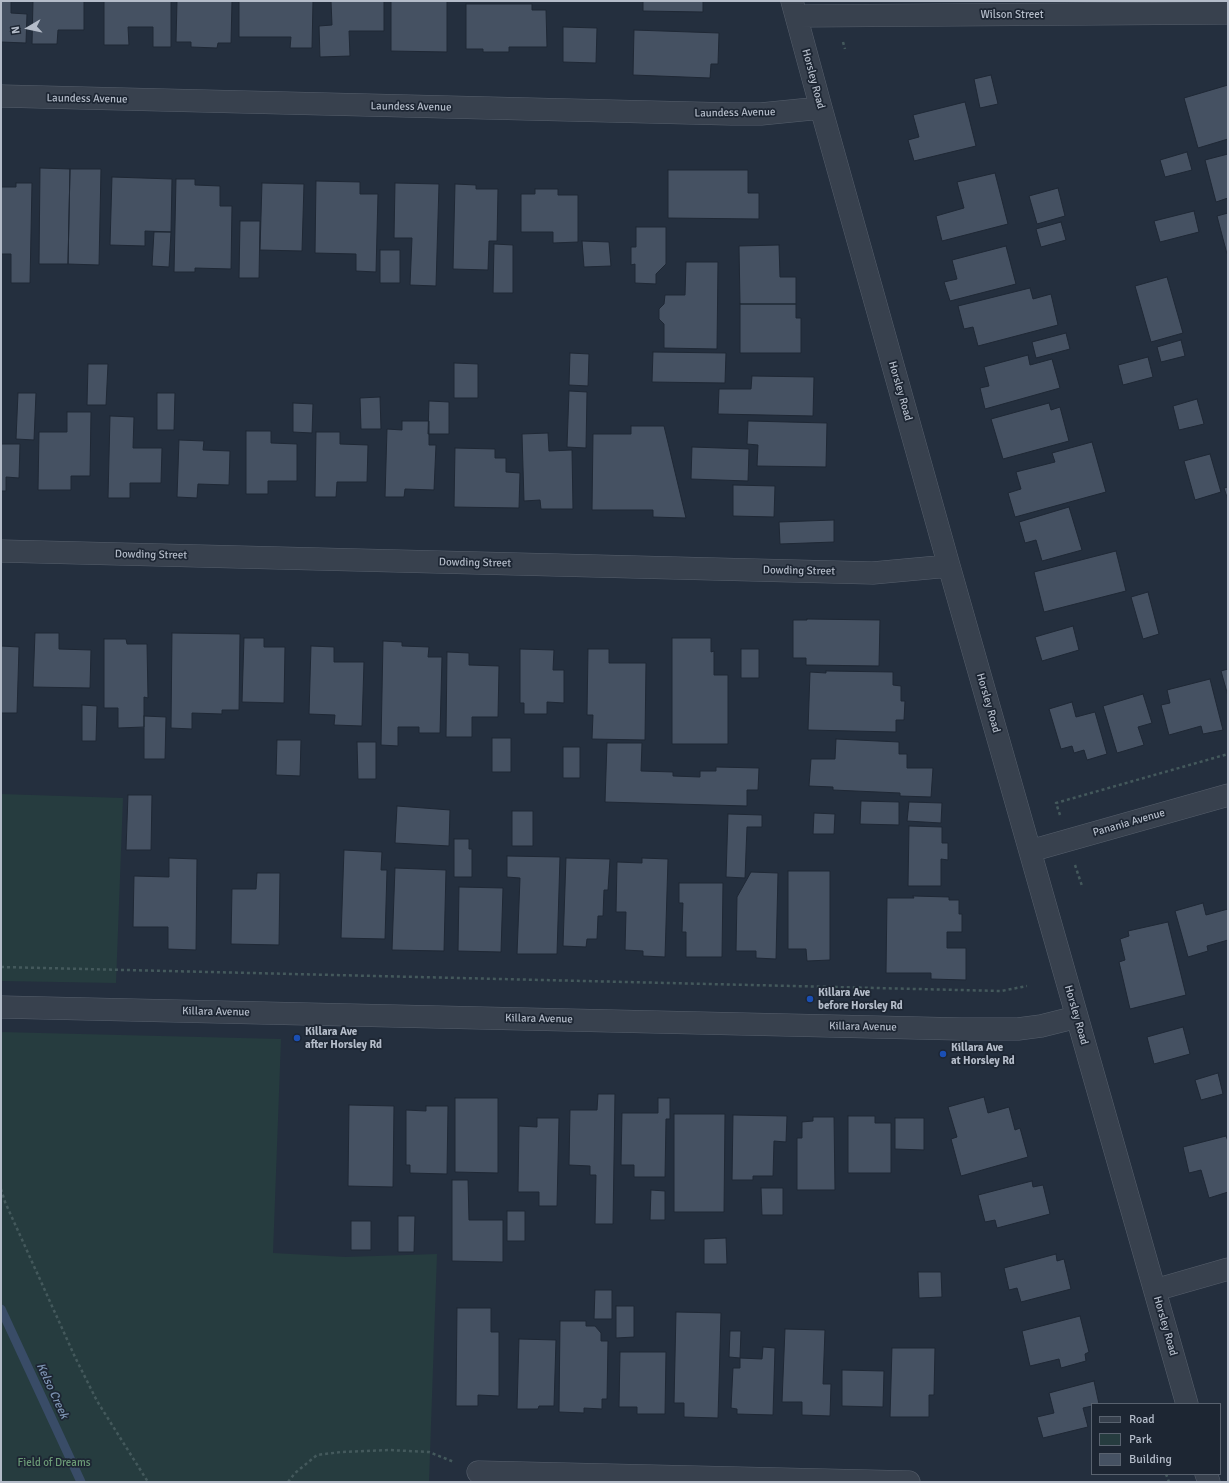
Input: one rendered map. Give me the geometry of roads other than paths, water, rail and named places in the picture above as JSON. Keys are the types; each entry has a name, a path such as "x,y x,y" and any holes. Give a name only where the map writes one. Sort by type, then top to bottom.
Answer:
{"street":[{"name":"Wilson Street","path":"795,8 1228,13"},
{"name":"Horsley Road","path":"795,8 821,108 949,566 1187,1403"},
{"name":"Laundess Avenue","path":"1,96 732,114 761,114 821,108"},
{"name":"Dowding Street","path":"1,551 873,573 949,566"},
{"name":"Panania Avenue","path":"1030,851 1228,795"},
{"name":"Killara Avenue","path":"1,1007 961,1029 1018,1029 1041,1026 1077,1017"},
{"path":"1155,1290 1228,1269"},
{"path":"478,1472 909,1482"}],"waterway":[{"name":"Kelso Creek","path":"1,1309 81,1482"}],"place":[{"name":"Killara Ave before Horsley Rd","path":"810,999"},
{"name":"Killara Ave after Horsley Rd","path":"297,1038"},
{"name":"Killara Ave at Horsley Rd","path":"943,1054"}],"park label":[{"name":"Field of Dreams","path":"54,1463"}]}
